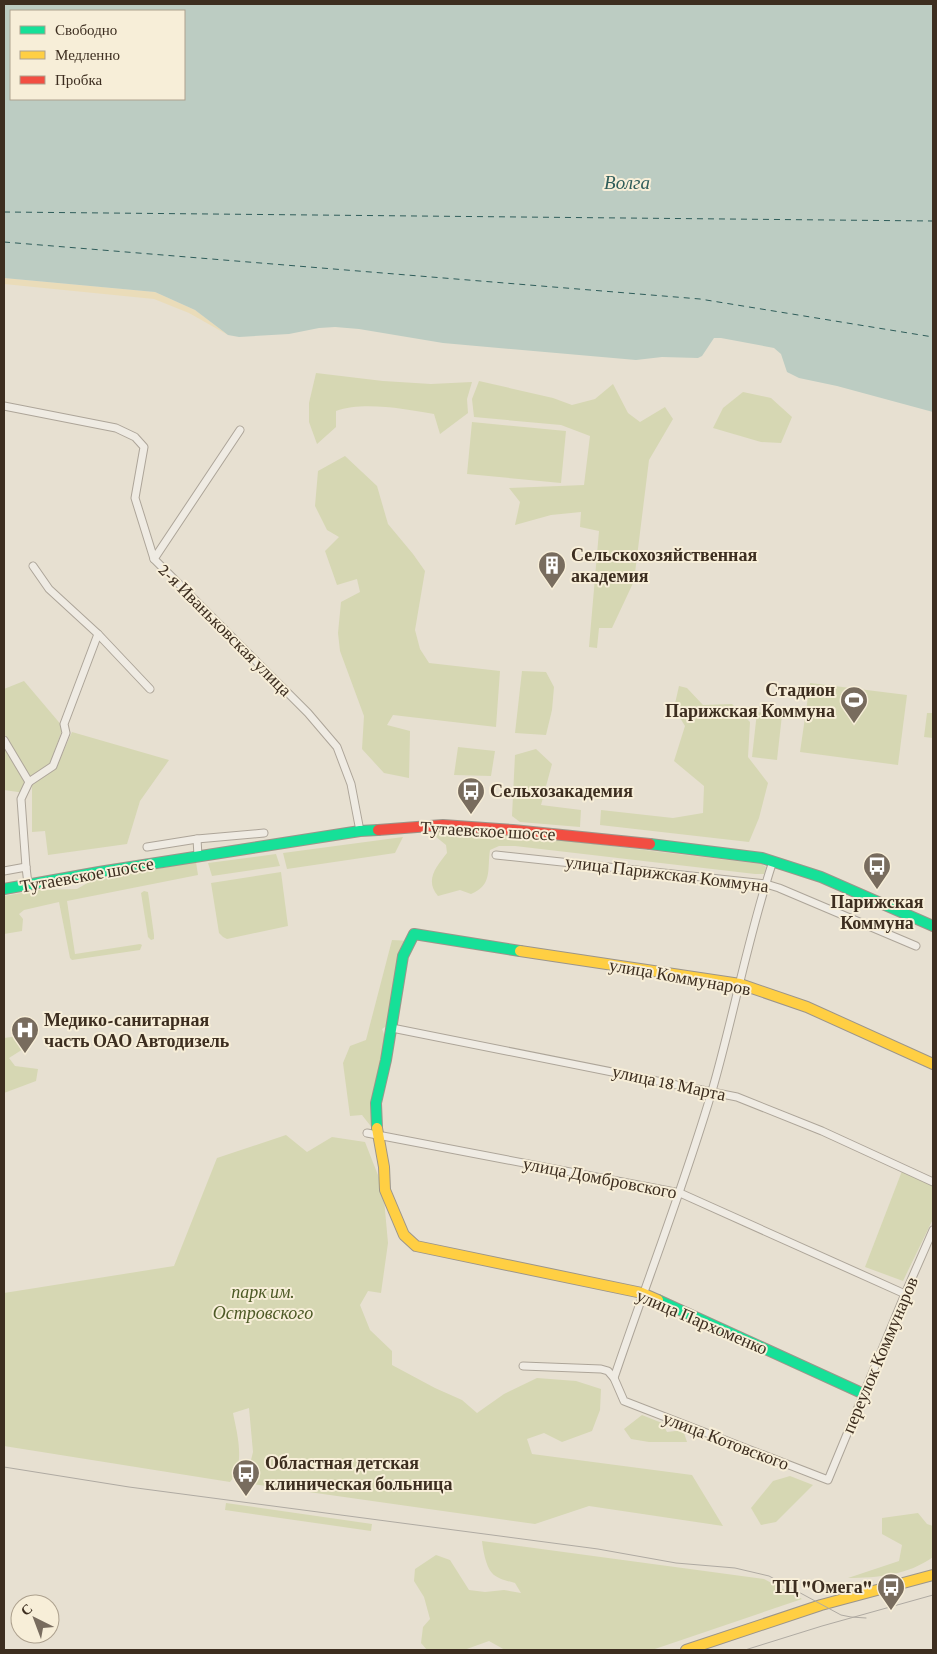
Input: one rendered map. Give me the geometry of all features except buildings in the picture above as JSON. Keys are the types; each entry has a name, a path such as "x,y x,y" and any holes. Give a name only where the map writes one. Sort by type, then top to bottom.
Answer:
{"street":[{"name":"2-я Иваньковская улица","path":"4,406 116,428 135,437 144,447 135,498 154,559 308,713 337,747 351,784 360,832"},
{"path":"154,559 240,430"},
{"path":"33,566 49,589 98,634 150,689"},
{"path":"28,884 21,799 29,782 53,766 66,733 64,724 98,634"},
{"path":"4,740 29,782"},
{"name":"Тутаевское шоссе","path":"4,889 198,856 360,832 442,825 654,844 773,860 821,877 933,926"},
{"path":"147,847 197,839 264,833"},
{"path":"197,839 198,856"},
{"name":"улица Парижская Коммуна","path":"496,855 766,884 916,946"},
{"path":"614,1378 642,1293 680,1193 712,1091 773,860"},
{"path":"4,871 26,866"},
{"name":"улица Коммунаров","path":"392,1028 403,956 414,934 740,984 807,1007 933,1064"},
{"path":"377,1135 376,1103 392,1028"},
{"name":"улица 18 Марта","path":"392,1028 736,1097 822,1131 933,1182"},
{"name":"улица Домбровского","path":"366,1133 680,1193 905,1294"},
{"name":"улица Пархоменко","path":"377,1135 384,1167 385,1190 404,1235 416,1246 642,1293 864,1394"},
{"name":"переулок Коммунаров","path":"828,1480 933,1230"},
{"path":"523,1366 601,1369 608,1371 614,1378"},
{"name":"улица Котовского","path":"614,1378 624,1402 828,1480"},
{"path":"686,1650 821,1605 933,1575"}],"green space":[{"path":"316,373 383,381 431,384 472,382 467,399 468,413 440,434 434,414 371,406 347,408 336,411 336,427 317,444 309,422 309,403"},
{"path":"479,381 553,398 572,405 595,399 613,384 628,413 640,422 665,407 673,419 649,460 634,581 612,628 599,628 597,648 589,647 599,531 580,527 581,512 551,515 515,525 520,502 509,488 584,485 590,436 561,425 474,417 472,399"},
{"path":"743,392 771,398 792,417 781,443 761,442 713,428 723,408"},
{"path":"472,422 566,431 561,483 467,474"},
{"path":"345,456 377,486 388,524 425,571 415,630 420,649 429,663 500,671 496,727 393,715 387,725 410,731 409,778 384,773 362,749 364,716 340,651 338,633 341,602 360,592 357,579 337,585 325,551 339,537 327,530 315,506 318,471"},
{"path":"522,671 546,672 554,687 552,710 546,735 515,733"},
{"path":"24,681 63,727 50,764 30,778 4,733 4,689"},
{"name":"Стадион Парижская Коммуна","path":"810,683 907,695 898,765 800,752"},
{"path":"679,686 687,688 703,705 732,704 750,722 748,757 768,783 759,818 749,842 600,825 601,810 673,818 703,813 704,786 674,761 685,726 674,708"},
{"path":"757,712 782,715 777,760 752,757"},
{"path":"927,713 933,713 933,738 924,737"},
{"path":"72,732 169,760 140,801 127,844 48,855 45,831 32,832 32,783 56,768"},
{"path":"4,746 25,782 25,793 4,790"},
{"path":"458,747 495,751 491,776 454,775"},
{"path":"536,749 552,764 541,805 581,810 580,827 520,822 512,816 515,755"},
{"path":"444,830 501,833 761,864 766,867 764,874 755,874 515,846 499,846 490,850 488,876 483,886 471,894 460,890 438,896 434,890 432,879 436,868 447,853 446,845 435,836 434,832"},
{"path":"403,837 395,853 287,869 283,853"},
{"path":"276,854 280,866 212,876 208,863"},
{"path":"196,862 198,875 67,901 75,954 140,944 142,945 140,950 72,960 70,958 59,902 24,910 19,914 23,919 22,931 4,934 4,896 38,890 77,889 91,881"},
{"path":"281,872 288,926 227,939 223,937 219,933 211,883"},
{"path":"144,891 148,892 154,935 154,939 151,940 148,937 141,893"},
{"path":"392,940 412,941 394,1021 382,1029 388,1044 376,1103 382,1114 379,1124 373,1129 362,1115 350,1116 343,1063 350,1046 366,1040"},
{"path":"27,1035 31,1044 9,1058 15,1066 38,1069 36,1081 4,1093 4,1038"},
{"name":"парк им. Островского","path":"286,1135 307,1152 332,1137 365,1142 383,1188 388,1243 381,1293 368,1291 360,1305 370,1330 392,1351 392,1365 462,1400 477,1413 504,1394 537,1378 576,1381 601,1389 600,1410 592,1431 562,1442 544,1433 527,1439 532,1454 692,1475 723,1526 589,1506 535,1524 252,1484 246,1480 253,1452 249,1408 233,1413 238,1439 239,1458 235,1475 230,1482 4,1446 4,1293 174,1266 217,1158"},
{"path":"902,1171 933,1185 933,1219 903,1281 865,1267"},
{"path":"642,1415 662,1423 667,1432 683,1430 687,1442 649,1442 631,1439 624,1429"},
{"path":"790,1476 813,1485 776,1522 761,1525 751,1508 773,1481"},
{"path":"226,1503 372,1524 371,1531 225,1510"},
{"path":"918,1513 927,1524 933,1526 933,1557 903,1572 848,1578 899,1561 902,1545 882,1534 882,1518"},
{"path":"482,1541 764,1579 802,1599 652,1650 505,1650 489,1641 464,1650 427,1650 421,1643 423,1627 430,1619 424,1597 414,1581 415,1569 436,1555 450,1560 469,1590 485,1592 504,1590 521,1593 515,1583 497,1577 490,1570 485,1558"}],"sand":[{"path":"4,278 155,292 195,310 228,335 189,313 154,299 4,284"}],"water":[{"name":"Волга","path":"4,4 933,4 933,412 837,386 799,378 787,372 781,354 774,348 721,338 714,338 702,356 698,358 662,357 636,360 443,343 359,329 335,327 289,334 239,337 228,335 195,310 155,292 4,278"}],"ferry route":[{"path":"4,212 933,221"},
{"path":"4,242 700,299 933,337"}],"tram line":[{"path":"4,1467 129,1487 598,1549 676,1563 735,1568 769,1576 841,1615 866,1618"},
{"path":"745,1650 933,1595"}],"traffic: fast":[{"path":"4,889 99,872 360,831 378,830"},
{"path":"650,844 762,858 821,877 933,926"},
{"path":"377,1128 376,1103 386,1060 403,956 414,934 520,951"},
{"path":"658,1300 864,1394"}],"traffic: slow":[{"path":"520,951 740,984 807,1007 933,1064"},
{"path":"377,1128 384,1167 385,1190 404,1235 416,1246 642,1293 658,1300"},
{"path":"686,1650 821,1605 933,1575"}],"traffic: jam":[{"path":"378,830 443,825 650,844"}],"place":[{"name":"Сельскохозяйственная академия","path":"552,589"},
{"name":"Стадион Парижская Коммуна","path":"854,724"},
{"name":"Сельхозакадемия","path":"471,815"},
{"name":"Парижская Коммуна","path":"877,890"},
{"name":"Медико-санитарная часть ОАО Автодизель","path":"25,1054"},
{"name":"Областная детская клиническая больница","path":"246,1497"},
{"name":"ТЦ \"Омега\"","path":"891,1611"}]}
